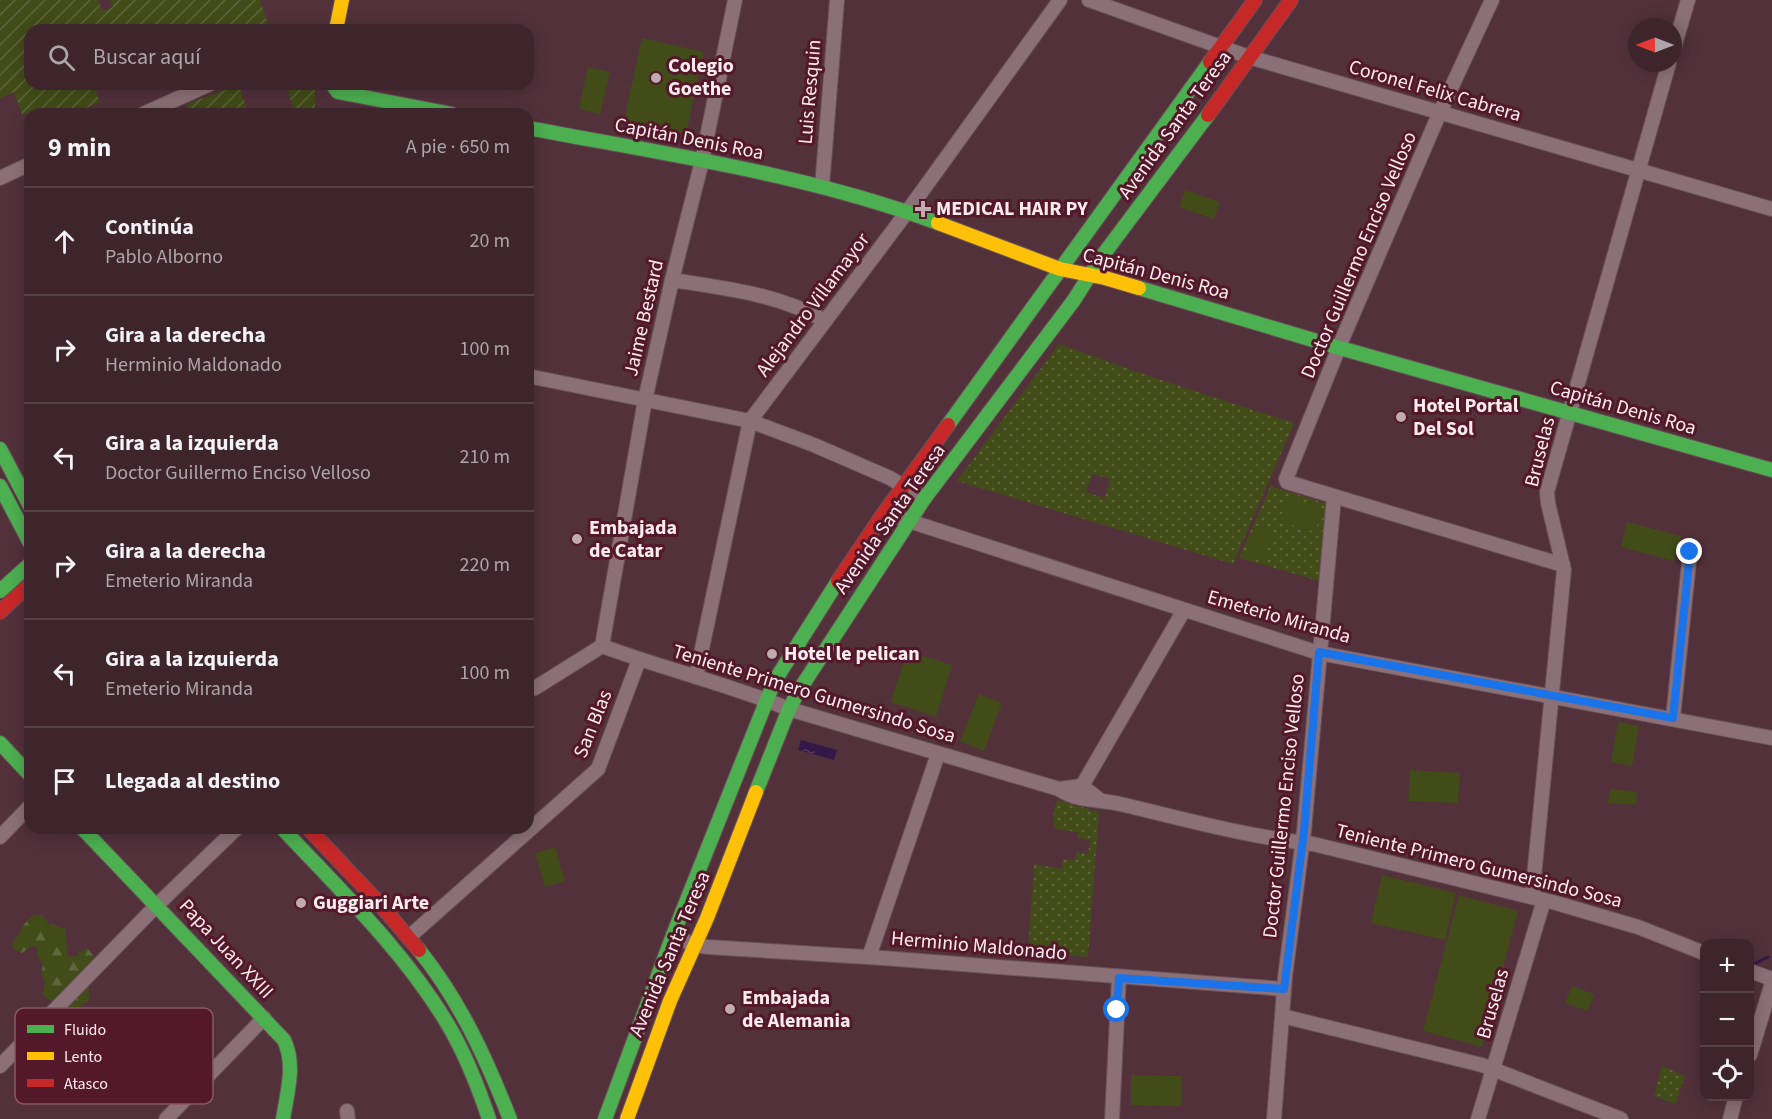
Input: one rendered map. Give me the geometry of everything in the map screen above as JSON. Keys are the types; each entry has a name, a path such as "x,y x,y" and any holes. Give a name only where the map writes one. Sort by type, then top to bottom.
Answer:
{"main road":[{"path":"336,24 342,0"},
{"name":"Avenida Santa Teresa","path":"605,1119 673,935 774,682 814,616 903,486 1255,0"},
{"name":"Avenida Santa Teresa","path":"627,1119 646,1063 711,908 789,709 816,663 924,499 1074,300 1291,0"},
{"path":"336,90 421,108"},
{"name":"Capitán Denis Roa","path":"534,129 702,161 822,187 907,213 1060,269 1091,274 1340,348 1772,470"},
{"path":"0,448 24,494"},
{"path":"0,486 24,532"},
{"path":"0,591 24,569"},
{"path":"1,609 24,589"},
{"path":"0,743 24,769"},
{"name":"Papa Juan XXIII","path":"88,834 289,1047 290,1059 283,1119"},
{"path":"288,834 375,928 420,985 464,1054 489,1119"},
{"path":"314,834 408,937 443,981 485,1056 510,1119"}],"street":[{"name":"Jaime Bestard","path":"602,646 645,400 702,161 735,0"},
{"name":"Luis Resquin","path":"822,187 837,0"},
{"name":"Alejandro Villamayor","path":"696,677 750,421 907,213 1060,0"},
{"name":"Coronel Felix Cabrera","path":"1089,0 1249,57 1772,209"},
{"name":"Doctor Guillermo Enciso Velloso","path":"1492,0 1440,112 1286,478 1287,482 1334,497 1563,565"},
{"path":"1682,20 1688,0"},
{"name":"Bruselas","path":"1478,1119 1494,1070 1538,899 1550,695 1563,565 1548,503 1548,492 1667,72"},
{"path":"156,108 197,90"},
{"path":"0,178 24,167"},
{"path":"672,280 773,298 805,309 825,321"},
{"path":"534,377 750,421 822,448 890,478 924,499"},
{"name":"Doctor Guillermo Enciso Velloso","path":"1274,1119 1284,989 1301,842 1334,497"},
{"name":"Emeterio Miranda","path":"884,513 909,523 1319,652 1772,738"},
{"path":"1673,718 1690,552"},
{"path":"1082,786 1184,610"},
{"path":"534,688 602,646"},
{"name":"Teniente Primero Gumersindo Sosa","path":"602,646 639,660 766,699 789,709 1059,789 1068,796 1100,800 1175,818 1313,844 1538,899 1638,927 1700,951"},
{"name":"San Blas","path":"534,826 598,769 639,660"},
{"path":"869,957 938,754"},
{"path":"1059,789 1082,786 1100,800"},
{"path":"0,837 24,813"},
{"path":"57,1008 157,905 231,834"},
{"name":"San Blas","path":"408,937 524,834"},
{"name":"Herminio Maldonado","path":"673,935 694,945 724,949 869,957 1284,989"},
{"path":"1751,1047 1772,981 1754,973"},
{"path":"1112,1119 1119,978"},
{"path":"1282,1016 1494,1070 1621,1119"},
{"path":"213,1071 264,1018"},
{"path":"0,1066 15,1051"},
{"path":"1730,1119 1735,1101"},
{"path":"166,1119 181,1104"}],"green space":[{"path":"0,0 98,0 102,11 113,7 110,0 260,0 268,24 24,24 24,90 95,90 100,102 86,108 24,108 22,115 14,92 0,98"},
{"path":"642,38 704,52 686,134 624,120"},
{"path":"588,67 610,72 600,114 579,109"},
{"path":"225,90 241,90 246,108 188,108 186,104"},
{"path":"288,90 315,90 315,108 293,108"},
{"path":"1185,190 1220,202 1214,219 1179,207"},
{"path":"1059,344 1294,423 1233,564 957,481","holes":["1092,474 1110,479 1105,498 1086,492"]},
{"path":"1271,485 1325,503 1327,506 1320,581 1239,558"},
{"path":"1287,498 1322,509 1315,532 1280,521"},
{"path":"1627,522 1681,536 1674,561 1621,547"},
{"path":"1255,525 1272,530 1263,561 1246,557"},
{"path":"907,651 952,665 936,717 891,702"},
{"path":"979,694 1002,703 984,751 960,741"},
{"path":"1618,722 1639,726 1632,766 1611,762"},
{"path":"1410,770 1460,773 1458,803 1408,801"},
{"path":"1610,789 1637,792 1636,805 1608,803"},
{"path":"1057,800 1099,812 1088,957 1028,952 1034,864 1062,869 1063,859 1075,860 1076,852 1088,854 1090,840 1078,838 1078,832 1055,829 1053,816"},
{"path":"555,847 565,881 545,887 535,853"},
{"path":"1382,875 1456,893 1445,940 1371,923"},
{"path":"1459,895 1518,911 1482,1047 1423,1031"},
{"path":"34,915 43,915 48,923 65,929 68,957 78,956 79,952 87,948 96,959 88,976 89,1000 78,1008 55,1008 54,1003 43,995 45,982 41,974 43,965 38,957 37,948 33,945 22,953 13,949 12,945 24,924"},
{"path":"1572,986 1594,994 1588,1011 1565,1003"},
{"path":"1662,1066 1685,1076 1675,1104 1654,1096"},
{"path":"1131,1075 1181,1076 1181,1106 1131,1105"}],"water":[{"path":"801,740 837,750 834,760 798,750"}],"waterway":[{"path":"1754,964 1768,957"}],"traffic: fast":[{"path":"948,425 1210,62"},
{"path":"336,90 421,108"},
{"path":"756,792 798,692 924,499 1074,300 1100,259 1208,115"},
{"path":"534,129 786,178 838,191 938,223"},
{"path":"1139,288 1340,348 1772,470"},
{"path":"0,449 24,495"},
{"path":"0,486 24,532"},
{"path":"0,591 24,569"},
{"path":"605,1119 673,935 774,682 838,581"},
{"path":"0,743 24,769"},
{"path":"88,834 284,1040 288,1050 290,1069 283,1119"},
{"path":"288,834 370,921 430,996 460,1046 489,1119"},
{"path":"419,950 447,989 471,1031 510,1119"}],"traffic: slow":[{"path":"337,24 342,0"},
{"path":"938,223 1060,269 1139,288"},
{"path":"627,1119 670,1001 707,918 756,792"}],"traffic: jam":[{"path":"1210,62 1255,0"},
{"path":"1208,115 1291,0"},
{"path":"838,581 948,425"},
{"path":"0,612 24,590"},
{"path":"314,834 379,903 419,950"}],"place":[{"name":"Colegio Goethe","path":"656,78"},
{"name":"MEDICAL HAIR PY","path":"923,209"},
{"name":"Hotel Portal Del Sol","path":"1401,417"},
{"name":"Embajada de Catar","path":"577,539"},
{"name":"Hotel le pelican","path":"772,654"},
{"name":"Guggiari Arte","path":"301,903"},
{"name":"Embajada de Alemania","path":"730,1009"}],"route":[{"path":"1117,1010 1119,978 1284,989 1304,831 1319,652 1673,718 1690,552"}]}
